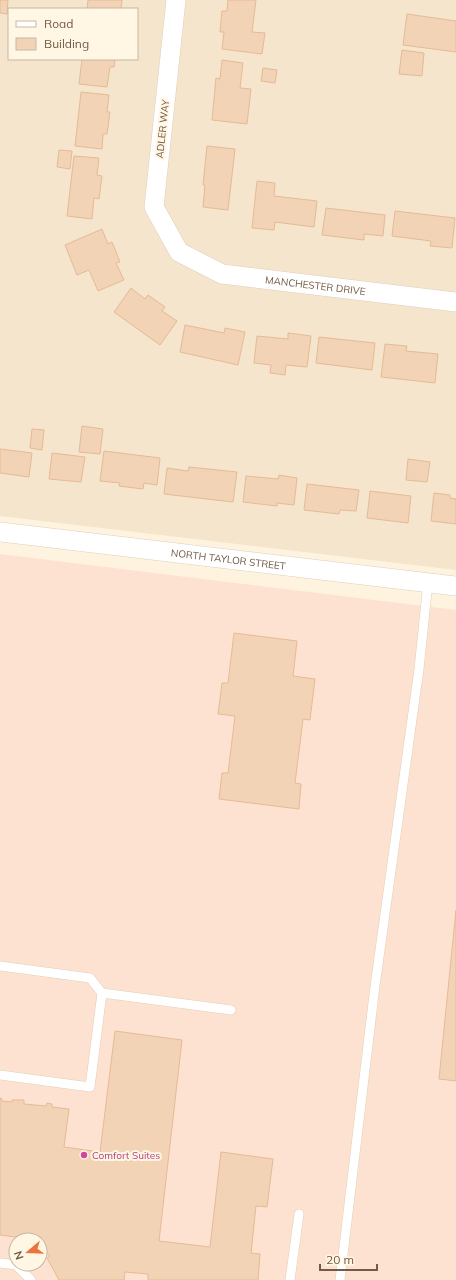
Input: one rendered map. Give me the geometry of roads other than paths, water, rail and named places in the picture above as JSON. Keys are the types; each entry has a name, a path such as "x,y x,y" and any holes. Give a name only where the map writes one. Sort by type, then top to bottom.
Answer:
{"street":[{"name":"ADLER WAY","path":"176,0 154,207 179,252"},
{"name":"MANCHESTER DRIVE","path":"179,252 222,274 456,302"},
{"name":"NORTH TAYLOR STREET","path":"0,532 456,586"}],"lane":[{"path":"340,1280 374,994 419,669 428,582"},
{"path":"0,966 90,978 102,993 231,1010"},
{"path":"0,1075 90,1087 102,993"},
{"path":"290,1280 299,1214"},
{"path":"0,1264 16,1266 31,1280"}],"place":[{"name":"Comfort Suites","path":"84,1155"}]}
